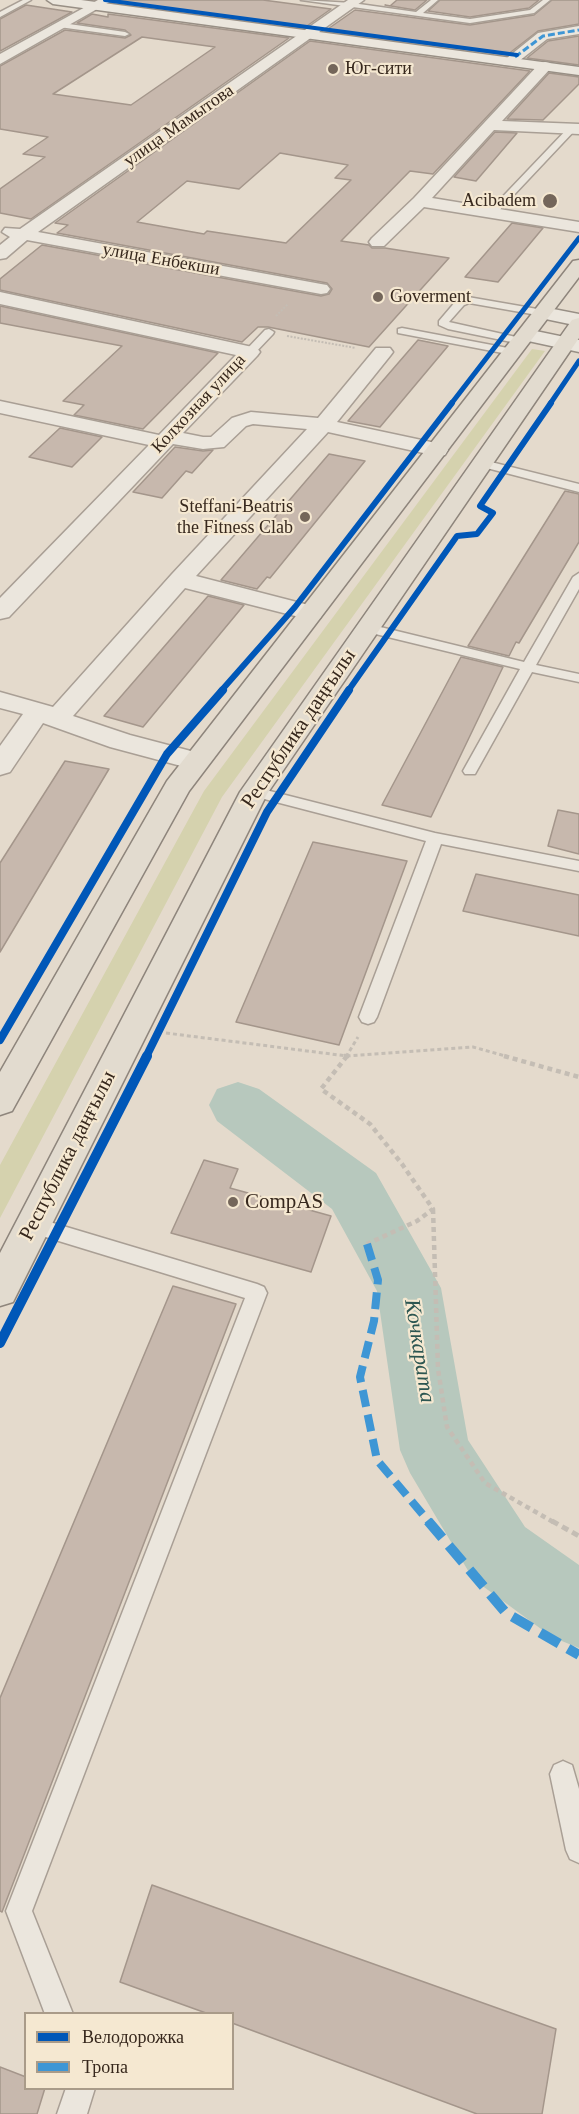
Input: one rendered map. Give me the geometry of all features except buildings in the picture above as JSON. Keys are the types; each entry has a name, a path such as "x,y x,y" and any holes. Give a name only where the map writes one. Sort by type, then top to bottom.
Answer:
{"main road":[{"path":"0,1102 169,800 196,761 579,265"},
{"name":"Республика даңғылы","path":"8,1301 33,1225 254,792 368,628 494,466 572,345 579,322"}],"street":[{"path":"53,0 102,3 309,35 579,71"},
{"path":"0,60 102,3"},
{"name":"улица Мамытова","path":"0,254 24,234 352,3"},
{"path":"509,62 543,36 579,30"},
{"path":"378,242 420,201 545,66"},
{"path":"492,124 576,129"},
{"path":"420,201 579,227"},
{"name":"улица Енбекши","path":"0,230 313,288"},
{"name":"Колхозная улица","path":"0,298 250,352"},
{"path":"543,313 579,322"},
{"path":"520,343 572,345"},
{"name":"Колхозная улица","path":"0,612 250,352"},
{"path":"0,766 47,714 180,579 323,425 383,352"},
{"path":"0,408 166,440 217,443 239,422 251,418 323,425 437,450"},
{"path":"180,579 311,613"},
{"path":"0,700 47,714 120,741 196,761"}],"lane":[{"path":"0,15 28,0"},
{"path":"304,0 352,3 416,15 470,21 532,12 547,0"},
{"path":"416,15 435,0"},
{"path":"520,4 538,7"},
{"path":"62,25 125,34"},
{"path":"492,213 576,129"},
{"path":"520,343 444,323 460,303 468,300 543,313"},
{"path":"402,331 520,343"},
{"path":"250,352 269,332"},
{"path":"494,466 579,488"},
{"path":"470,771 579,577"},
{"path":"368,628 579,678"},
{"path":"254,792 435,838 579,866"},
{"path":"368,1017 435,838"},
{"path":"33,1225 257,1293 19,1911 59,2012"},
{"path":"563,1774 579,1850"},
{"path":"72,2114 80,2090"}],"path":[{"path":"313,288 265,327 269,332 383,352"},
{"path":"457,536 477,534 493,513 480,506 494,466"},
{"path":"368,1017 347,1056 321,1089 370,1124 402,1164 433,1209 438,1369 447,1427 484,1483 579,1536"},
{"path":"159,1032 347,1056 474,1047 579,1077"},
{"path":"367,1244 417,1221 433,1209"},
{"path":"0,1343 8,1301"}],"shaded area":[{"path":"532,349 545,351 222,797 0,1218 0,1165 204,791"}],"waterway":[{"name":"Кочкарата","path":"238,1105 354,1191 409,1288 435,1450 499,1553 579,1610"}],"marked path":[{"path":"515,57 543,36 579,30"},
{"path":"367,1244 378,1280 374,1321 360,1377 377,1460 506,1613 579,1655"}],"cycle path":[{"path":"105,0 517,55"},
{"path":"0,1040 167,754 295,607 579,238"},
{"path":"0,1343 159,1032 267,812 396,620 457,536 477,534 493,513 480,506 579,361"}],"place":[{"name":"Юг-сити","path":"333,69"},
{"name":"Acibadem","path":"550,201"},
{"name":"Goverment","path":"378,297"},
{"name":"Steffani-Beatris the Fitness Clab","path":"305,517"},
{"name":"CompAS","path":"233,1202"}]}
